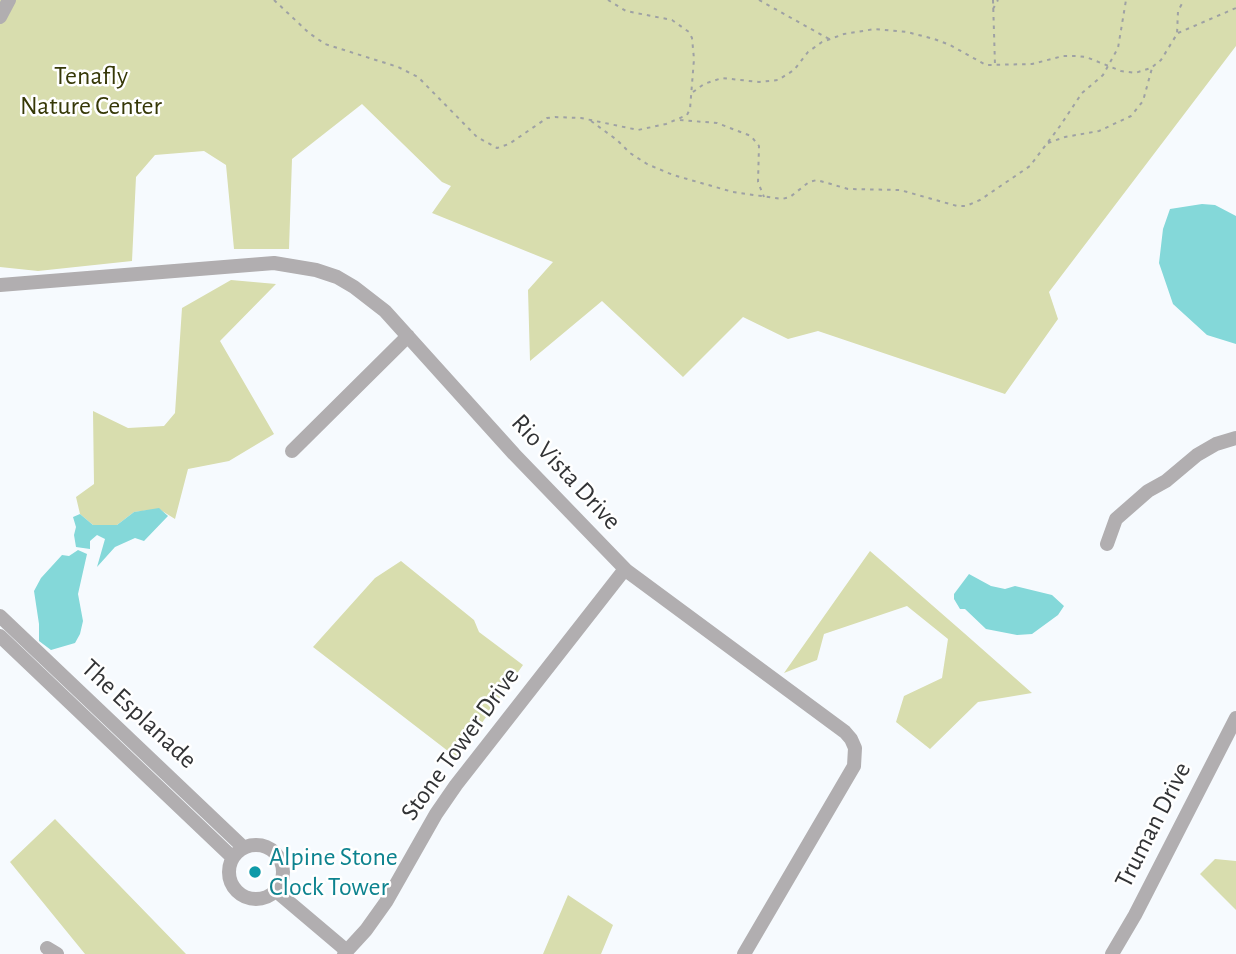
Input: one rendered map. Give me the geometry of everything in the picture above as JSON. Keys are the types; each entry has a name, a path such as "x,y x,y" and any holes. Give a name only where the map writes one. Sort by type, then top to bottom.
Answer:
{"street":[{"path":"0,18 9,0"},
{"name":"Rio Vista Drive","path":"0,285 259,264 294,265 316,270 354,287 385,311 514,454 625,569 845,732 855,748 856,758 850,774 744,954"},
{"path":"292,451 408,336"},
{"path":"1107,544 1116,519 1148,491 1216,444 1236,438"},
{"name":"Stone Tower Drive","path":"345,952 366,930 386,902 436,814 456,785 625,569"},
{"name":"The Esplanade","path":"0,616 92,714 238,853"},
{"name":"The Esplanade","path":"0,636 92,714"},
{"name":"Truman Drive","path":"1112,954 1234,726"},
{"path":"260,845 275,852 281,859 283,876 276,891 260,899 243,896 236,891 229,874 238,853 260,845"},
{"path":"276,891 345,952"}],"path":[{"path":"274,0 302,27 325,44 398,67 418,77 477,136 497,148 509,144 547,118 569,117 638,130 678,120 687,115 692,93 694,48 689,32 672,20 626,11 608,0"},
{"path":"759,0 829,39"},
{"path":"993,0 995,65"},
{"path":"993,10 998,0"},
{"path":"591,121 630,153 662,171 716,188 782,199 817,180 848,189 900,190 957,206 966,206 1030,166 1082,93 1109,68 1118,48 1126,0"},
{"path":"692,93 704,84 722,78 759,82 778,80 794,70 808,52 829,39 863,30 907,32 950,45 980,63 1032,64 1076,56 1086,57 1109,68 1129,73 1152,67 1161,60 1177,34 1178,11 1184,0"},
{"path":"1177,34 1236,8"},
{"path":"1045,145 1065,137 1107,128 1131,116 1143,101 1152,67"},
{"path":"678,120 717,123 751,136 758,146 758,182 764,198"}],"green space":[{"name":"Tenafly Nature Center","path":"0,0 1236,0 1236,46 1049,292 1058,319 1005,394 818,331 788,339 743,317 683,377 602,301 530,361 528,290 553,262 432,213 451,186 442,182 362,104 292,159 289,249 234,249 226,165 204,151 155,155 136,177 132,261 38,271 0,267"},
{"path":"231,280 276,284 220,341 274,434 229,461 188,469 175,519 159,509 134,512 117,525 93,525 80,514 76,497 94,484 93,411 128,428 164,426 175,413 182,308"},
{"path":"870,551 1032,693 978,702 930,749 896,722 904,696 942,678 948,639 907,606 824,634 817,660 784,673"},
{"path":"401,561 474,620 479,632 523,665 457,758 313,647 375,578"},
{"path":"55,819 186,954 85,954 10,862"},
{"path":"1215,859 1236,861 1236,910 1200,874"},
{"path":"568,895 613,925 601,954 543,954"}],"water":[{"path":"1202,204 1215,205 1236,216 1236,344 1207,335 1173,304 1159,263 1163,229 1170,209"},
{"path":"159,508 168,516 144,541 135,538 115,547 97,567 105,539 97,535 90,541 90,549 76,547 73,517 80,514 93,525 117,525 134,512"},
{"path":"78,550 87,554 78,594 83,621 80,634 75,643 51,650 39,641 34,591 41,578 62,555 69,556"},
{"path":"969,574 991,586 1005,589 1015,586 1052,595 1064,606 1058,615 1032,634 1017,635 986,629 965,609 960,609 954,599 954,594"}],"place":[{"name":"Alpine Stone Clock Tower","path":"255,872"}]}
